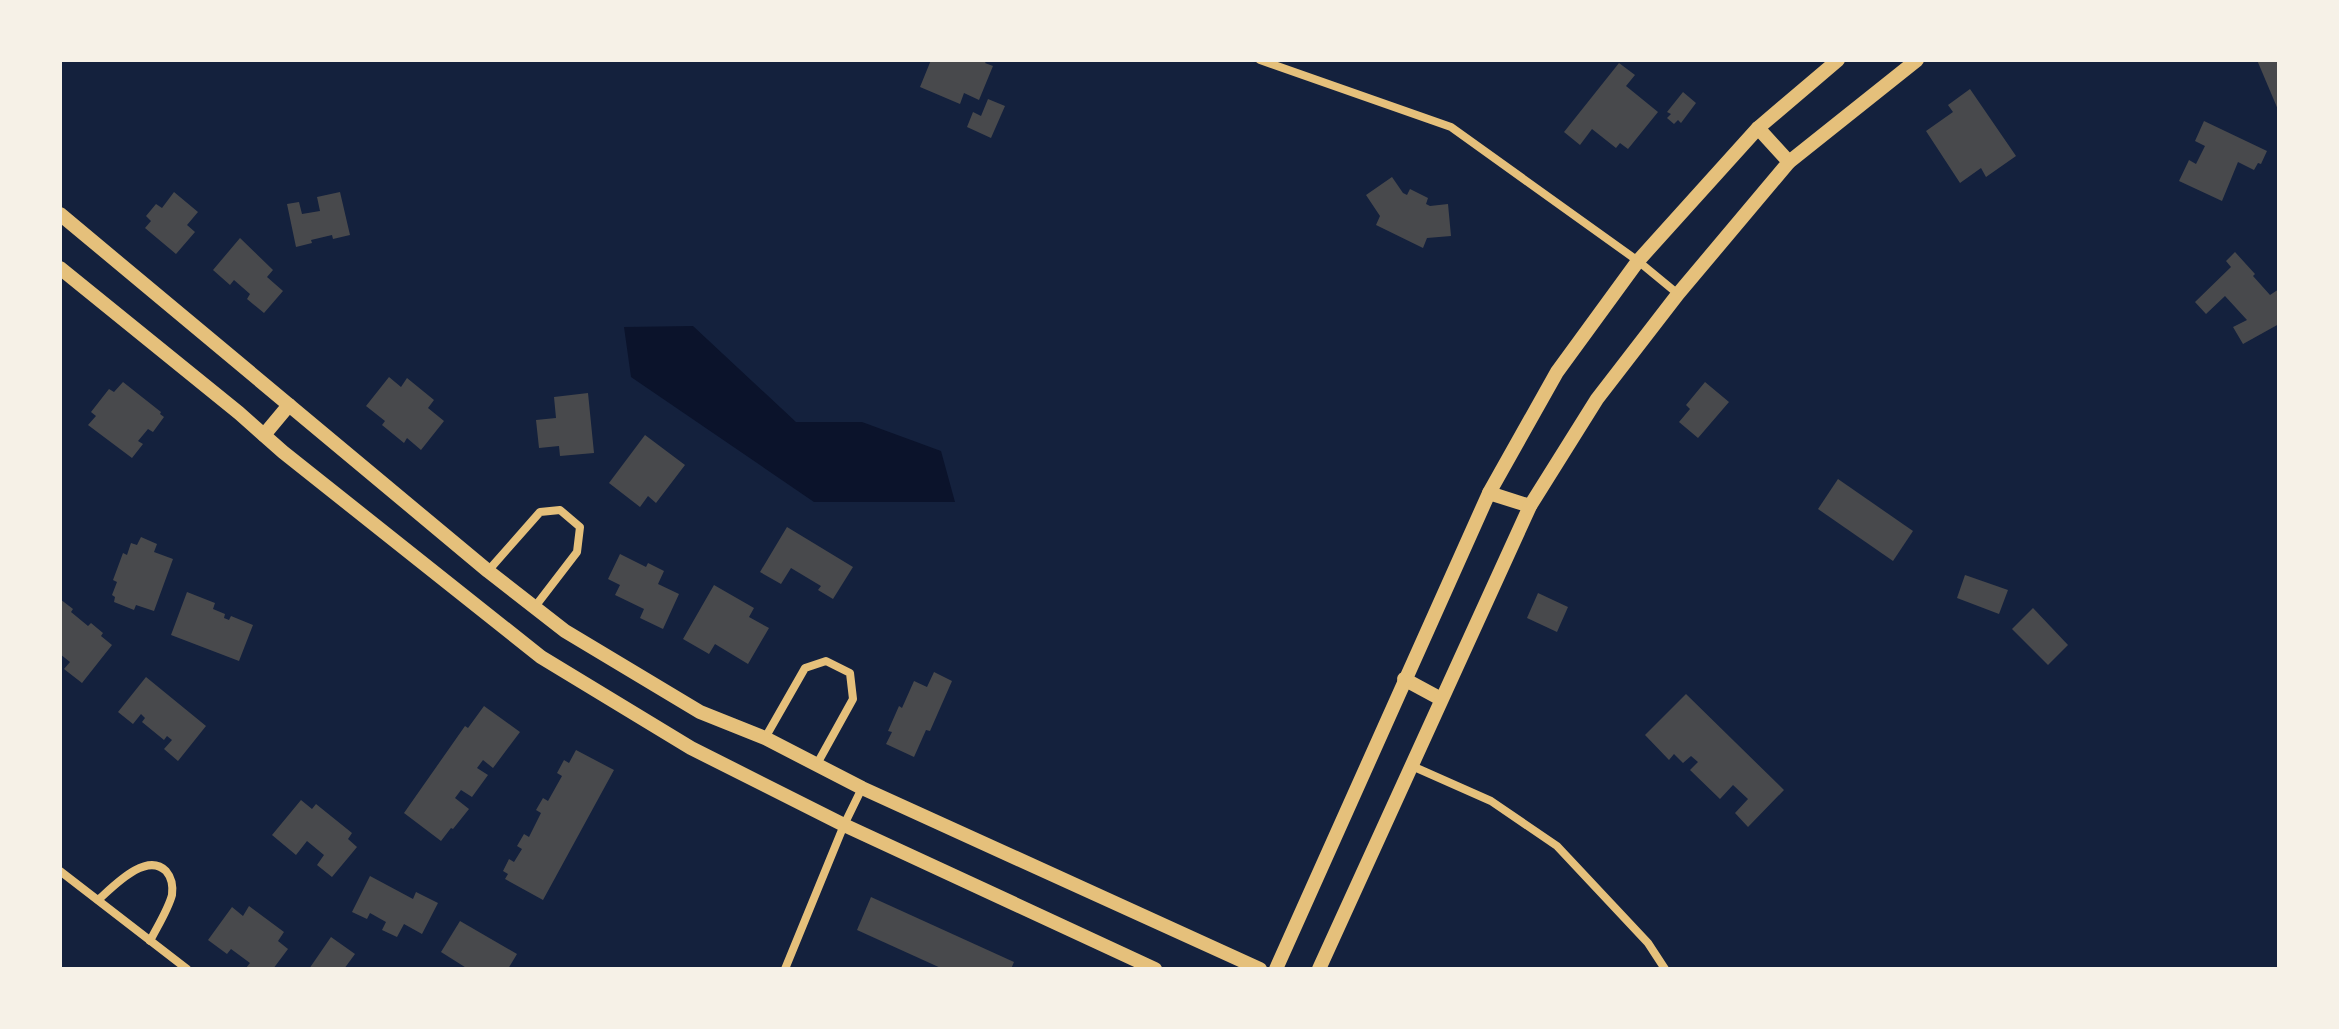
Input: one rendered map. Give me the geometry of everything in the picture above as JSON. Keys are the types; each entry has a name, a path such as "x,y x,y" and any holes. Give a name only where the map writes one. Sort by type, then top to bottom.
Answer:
{"street":[{"path":"1260,60 1451,127 1638,261 1678,294"},
{"path":"1276,969 1489,493 1557,372 1638,261 1758,128 1838,60"},
{"path":"1319,969 1530,506 1597,399 1678,294 1789,162 1917,60"},
{"path":"1758,128 1789,162"},
{"path":"60,214 488,571 565,631 700,712 765,738 862,788 1260,969"},
{"path":"60,268 541,657 691,748 844,825 1155,969"},
{"path":"264,435 289,405"},
{"path":"1489,493 1530,506"},
{"path":"488,571 540,512 560,510 580,527 577,552 534,608"},
{"path":"765,738 805,668 826,661 850,673 853,699 817,764"},
{"path":"1404,679 1441,699"},
{"path":"1412,766 1491,801 1557,846 1648,943 1665,969"},
{"path":"785,969 862,788"},
{"path":"98,900 132,871 147,865 158,866 167,872 172,880 171,896 150,941"},
{"path":"60,871 187,969"}],"water":[{"path":"693,326 796,422 862,422 941,451 955,502 814,502 631,377 624,327"}],"building":[{"path":"931,60 987,60 985,63 993,66 979,100 964,93 960,104 920,87"},
{"path":"2257,60 2279,60 2279,112"},
{"path":"1619,63 1635,75 1626,86 1658,112 1628,149 1620,143 1616,148 1592,129 1580,145 1564,132"},
{"path":"1970,89 2016,156 1986,177 1981,168 1960,183 1926,131 1953,112 1948,105"},
{"path":"1683,92 1696,103 1681,123 1678,120 1674,124 1667,118 1671,114 1667,112"},
{"path":"988,99 1005,106 991,138 967,127 973,112 981,116"},
{"path":"2204,121 2267,151 2254,170 2238,162 2222,201 2179,181 2189,160 2196,164 2205,146 2195,141"},
{"path":"1392,177 1407,195 1410,189 1428,198 1426,204 1430,206 1448,204 1451,236 1427,238 1423,248 1376,225 1380,216 1366,195"},
{"path":"174,192 198,212 187,225 195,232 176,254 145,228 151,221 146,216 156,204 162,208"},
{"path":"340,192 350,235 333,239 332,235 296,247 287,204 299,202 302,214 320,211 317,197"},
{"path":"240,238 273,270 267,277 283,291 264,313 247,299 250,294 234,280 230,285 213,270"},
{"path":"2235,252 2270,295 2279,289 2279,324 2243,344 2233,327 2247,320 2225,296 2206,314 2195,302 2231,267 2226,261"},
{"path":"389,377 401,387 407,378 434,400 428,408 444,421 421,450 407,438 404,443 382,425 385,421 366,406"},
{"path":"123,382 164,417 153,432 148,429 138,441 143,444 132,458 88,425 96,416 91,412 109,389 114,392"},
{"path":"1705,382 1729,402 1698,438 1679,422 1690,409 1686,405"},
{"path":"588,393 594,453 560,456 559,446 539,448 536,420 556,418 554,397"},
{"path":"645,435 685,465 656,503 648,496 640,507 609,483"},
{"path":"1838,479 1913,531 1893,561 1818,509"},
{"path":"787,527 853,567 833,599 818,590 821,586 791,568 781,584 760,572"},
{"path":"141,537 157,544 154,552 173,559 154,611 136,605 134,610 114,602 112,595 117,582 113,580 123,553 127,555 131,543 137,545"},
{"path":"620,554 646,567 648,563 664,571 658,584 679,594 663,629 640,618 644,609 615,595 620,585 608,579"},
{"path":"1965,575 2008,590 1999,614 1957,598"},
{"path":"714,585 754,608 749,617 769,628 748,664 715,644 709,654 683,639"},
{"path":"187,592 215,603 213,609 225,614 224,618 229,620 231,616 253,625 239,661 171,635"},
{"path":"1538,593 1568,607 1557,632 1527,618"},
{"path":"60,599 88,626 91,623 103,633 101,636 112,645 82,683 64,669 70,662 60,654"},
{"path":"2033,608 2068,645 2048,665 2012,629"},
{"path":"934,672 952,681 930,731 926,730 914,757 886,744 892,732 888,731 914,681 927,687"},
{"path":"146,677 206,726 178,761 164,749 172,740 167,736 164,740 142,722 145,718 141,714 133,724 118,712"},
{"path":"1686,694 1784,790 1748,827 1735,813 1748,799 1733,785 1720,799 1690,770 1698,762 1691,756 1683,763 1674,754 1669,760 1645,735"},
{"path":"484,706 520,732 493,768 483,760 477,768 488,775 472,797 461,790 455,798 469,809 441,841 404,813 465,726 468,728"},
{"path":"576,750 614,770 543,900 505,879 508,874 503,871 509,859 514,862 522,849 517,846 524,834 529,837 541,813 536,810 543,798 548,801 562,776 557,773 564,760 569,763"},
{"path":"301,800 312,809 316,804 352,833 348,839 357,847 332,877 317,865 324,855 307,841 296,855 272,835"},
{"path":"370,876 413,899 416,892 438,903 422,934 404,924 397,937 382,930 386,922 370,913 367,919 352,912"},
{"path":"871,897 1014,962 1011,969 943,969 857,930"},
{"path":"249,906 284,932 278,941 288,949 273,969 248,969 250,963 231,949 227,954 208,940 232,907 243,916"},
{"path":"460,921 517,954 508,969 468,969 441,952"},
{"path":"331,937 355,954 344,969 309,969"}]}
